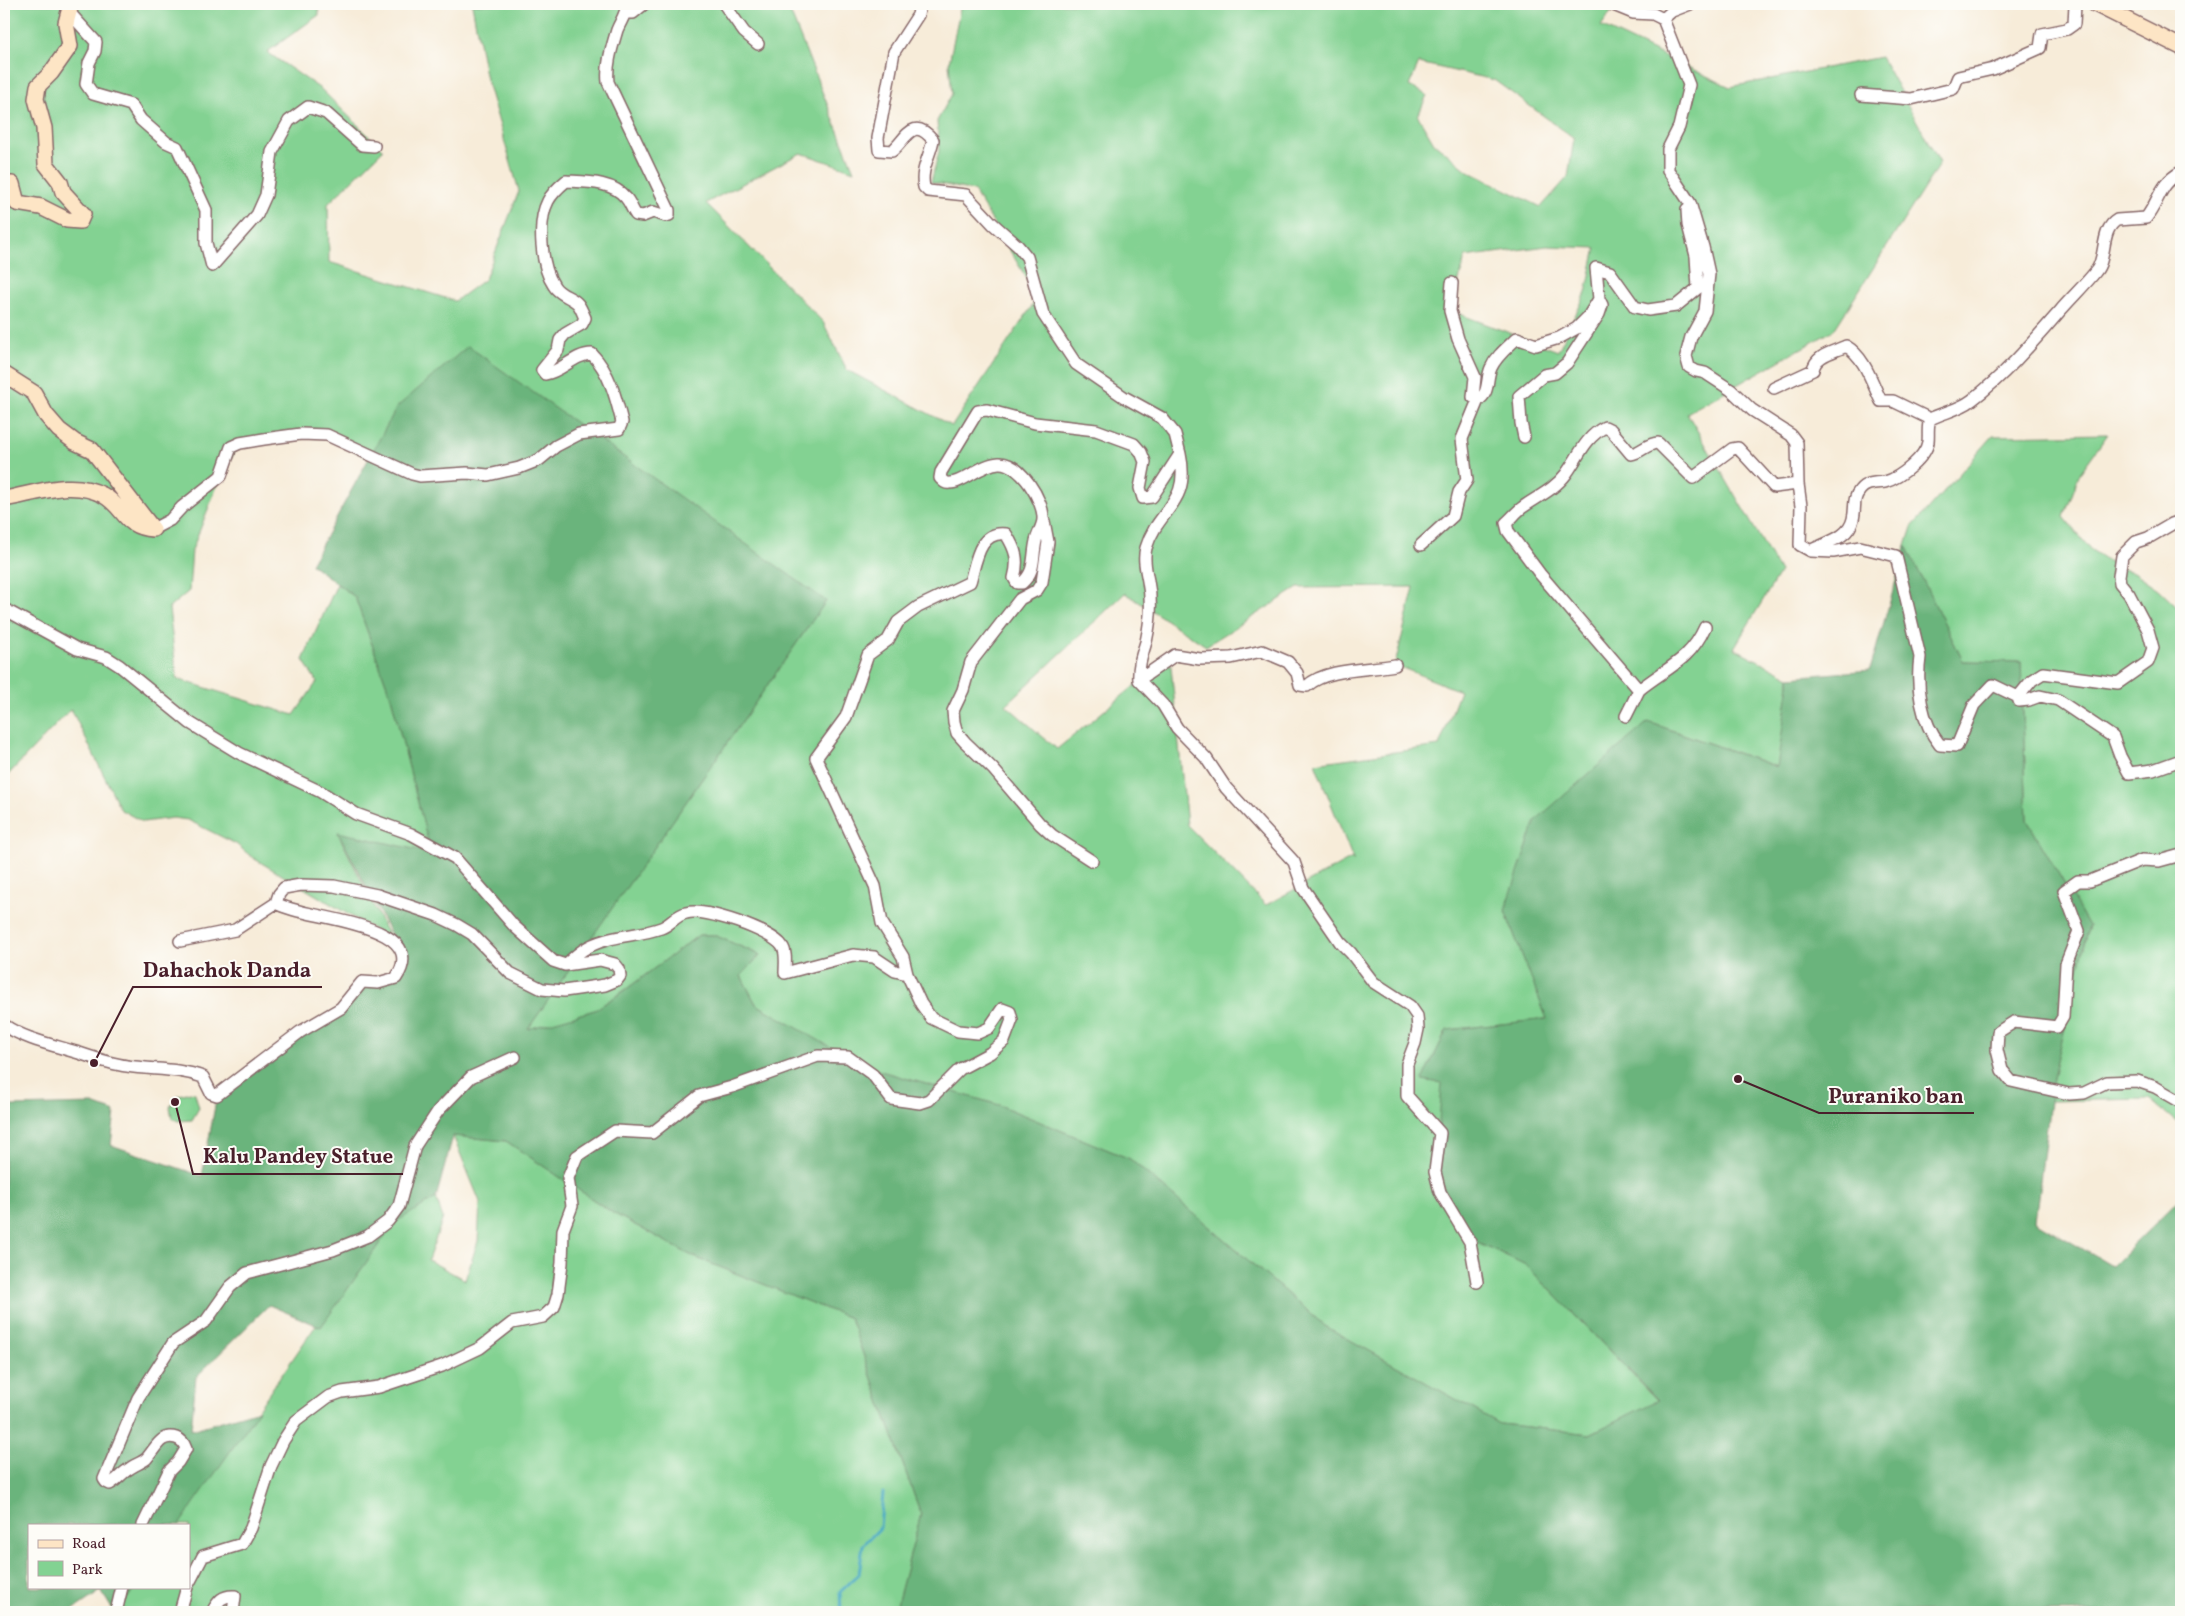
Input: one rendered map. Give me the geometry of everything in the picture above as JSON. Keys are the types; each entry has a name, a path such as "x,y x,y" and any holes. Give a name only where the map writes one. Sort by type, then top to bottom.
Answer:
{"street":[{"path":"4,499 61,487 82,489 103,495 118,508 130,523 142,528 153,529 170,520 182,507 221,476 231,447 240,442 300,434 327,434 412,474 420,476 467,473 488,475 519,468 539,460 556,446 579,434 619,428 622,422 611,383 600,362 592,354 584,354 552,374 546,374 542,370 558,350 560,340 565,334 582,324 585,318 579,305 560,294 553,285 548,272 542,234 542,218 548,201 566,181 600,184 617,191 627,198 630,208 636,215 643,216 653,212 666,216 669,215 669,210 608,82 607,67 618,29 627,8 633,13 644,4"},
{"path":"724,4 738,24 758,44"},
{"path":"920,4 918,15 894,52 878,138 880,150 892,151 908,132 917,130 928,134 933,140 931,152 924,166 922,180 924,187 928,191 966,195 993,224 1018,246 1027,257 1043,314 1076,364 1124,397 1162,418 1175,434 1183,480 1178,496 1151,536 1146,549 1144,570 1149,595 1149,626 1141,659 1139,680 1163,706 1177,728 1206,758 1226,788 1294,862 1303,888 1340,942 1352,953 1373,982 1410,1006 1417,1016 1418,1029 1407,1064 1407,1096 1440,1133 1435,1172 1440,1192 1470,1242 1477,1282"},
{"path":"1611,4 1633,13 1653,14 1663,19 1689,85 1679,127 1668,149 1668,170 1691,208 1703,247 1708,274 1705,311 1691,337 1686,356 1690,367 1705,373 1731,390 1752,410 1791,435 1797,443 1798,484 1801,506 1800,545 1811,551 1832,552 1860,547 1896,556 1920,657 1918,694 1930,734 1940,745 1957,746 1974,705 1993,685 2018,697 2019,700 2029,700 2040,696 2058,700 2113,737 2120,756 2130,773 2153,770 2181,760"},
{"path":"1663,19 1672,11 1690,4"},
{"path":"1861,95 1911,99 1953,89 1958,78 2002,66 2040,48 2042,34 2070,28 2074,24 2075,4"},
{"path":"2095,4 2181,47"},
{"path":"70,7 96,42 95,51 89,63 86,84 93,94 131,105 136,115 151,129 166,142 177,147 206,210 206,243 212,266 257,214 266,195 272,152 289,121 308,107 319,109 362,145 374,146"},
{"path":"4,185 12,184 17,203 41,207 67,220 80,221 83,214 63,192 60,182 46,164 44,128 36,99 38,86 51,73 70,46 66,23 70,7"},
{"path":"1774,388 1813,370 1814,363 1819,358 1846,346 1855,351 1862,361 1881,401 1892,400 1930,419 1956,410 1971,401 1991,384 2098,270 2106,236 2113,222 2117,220 2146,218 2158,195 2171,177 2181,172"},
{"path":"1524,437 1521,423 1520,396 1544,375 1555,373 1567,363 1599,314 1602,305 1599,299 1596,268 1610,272 1634,307 1648,310 1676,306 1698,288 1696,256 1686,210 1691,208"},
{"path":"1452,283 1450,310 1458,339 1474,377 1473,397 1478,400"},
{"path":"1421,545 1453,516 1459,492 1467,480 1462,439 1478,400 1486,392 1490,369 1496,358 1517,338 1536,345 1559,338 1577,328 1588,317 1599,299"},
{"path":"4,374 34,393 46,415 59,430 74,442 92,450 153,529"},
{"path":"1092,861 1052,836 1040,824 993,769 957,733 954,722 953,712 963,690 972,662 1020,599 1037,590 1042,582 1048,542 1036,492 1007,464 999,463 984,467 951,484 944,482 940,478 941,472 978,411 987,410 1035,423 1096,430 1134,444 1141,452 1144,462 1140,488 1143,498 1152,497 1180,454"},
{"path":"1811,551 1838,539 1846,531 1853,519 1854,502 1858,491 1864,485 1888,481 1922,457 1928,442 1927,428 1930,419"},
{"path":"1639,690 1540,574 1508,531 1506,523 1522,507 1538,499 1566,475 1578,452 1599,430 1605,427 1611,430 1631,454 1635,454 1645,446 1658,443 1693,478 1732,449 1738,448 1774,487 1798,484"},
{"path":"190,1581 203,1556 242,1544 252,1528 271,1466 283,1441 296,1421 328,1397 342,1392 379,1386 442,1366 480,1348 512,1323 543,1317 554,1307 558,1294 562,1263 563,1230 572,1206 568,1178 577,1156 596,1142 615,1131 652,1133 699,1096 732,1087 818,1056 848,1057 872,1075 891,1099 920,1103 929,1100 960,1069 990,1054 1004,1041 1012,1020 1010,1012 1002,1008 989,1028 978,1033 958,1031 931,1018 921,1004 906,974 903,957 882,923 875,886 816,758 846,716 868,655 888,640 898,622 918,607 970,582 983,542 994,534 1006,534 1017,551 1018,565 1014,578 1017,583 1022,583 1029,577 1033,568 1036,541 1044,520"},
{"path":"2018,697 2032,680 2043,673 2118,683 2148,662 2153,648 2148,630 2129,594 2120,583 2118,576 2122,556 2136,542 2181,521"},
{"path":"4,609 59,640 106,657 120,666 190,723 239,753 321,792 356,814 411,834 455,858 514,926 553,961 565,965 600,960 615,964 619,969 620,976 617,980 605,985 553,991 542,989 510,973 472,934 457,925 436,915 377,895 334,886 301,885 284,888 276,902 235,930 180,941"},
{"path":"1626,716 1639,690 1684,658 1698,643 1705,627"},
{"path":"1139,680 1175,655 1200,659 1231,658 1262,650 1288,662 1297,673 1300,685 1307,686 1314,679 1357,668 1374,669 1395,665"},
{"path":"2181,855 2159,860 2142,860 2090,881 2078,881 2064,890 2079,931 2066,964 2063,1017 2057,1027 2014,1022 1998,1032 1997,1050 2002,1070 2011,1081 2069,1094 2084,1093 2107,1082 2137,1080 2155,1087 2181,1102"},
{"path":"4,1025 18,1034 107,1062 127,1066 176,1070 198,1075 203,1077 211,1093 217,1095 300,1032 341,1008 362,982 378,983 396,978 401,970 403,958 396,942 380,931 342,920 285,908 276,902"},
{"path":"565,965 583,950 600,942 663,928 672,920 688,912 707,914 745,924 770,937 781,944 784,949 785,973 853,954 874,957 895,971 906,974"},
{"path":"143,1524 169,1471 178,1462 186,1449 183,1442 177,1438 168,1437 159,1442 144,1460 129,1468 115,1481 110,1484 104,1479 138,1398 173,1343 206,1321 230,1287 247,1273 333,1250 368,1236 388,1221 399,1206 415,1146 438,1111 471,1077 515,1057"},
{"path":"116,1612 122,1588"},
{"path":"180,1612 187,1588"},
{"path":"212,1612 220,1599 227,1596 235,1596 233,1612"}],"green space":[{"path":"4,4 318,4 319,15 267,52 322,90 383,150 328,204 329,262 455,301 485,279 519,191 485,75 472,4 787,4 854,171 801,153 706,203 823,322 847,370 952,426 1038,297 974,191 931,182 939,151 937,121 952,94 949,63 961,4 1617,4 1601,26 1730,87 1881,57 1940,163 1834,330 1687,413 1780,572 1734,648 1790,677 1778,767 1648,722 1505,911 1547,1019 1447,1030 1423,1080 1443,1083 1435,1172 1467,1237 1526,1265 1658,1401 1590,1434 1500,1424 1325,1326 1130,1159 999,1105 856,1064 756,1004 741,976 760,955 714,935 699,935 595,1010 527,1030 826,601 369,459 327,435 240,443 221,476 192,550 189,591 169,608 177,679 294,715 317,682 303,660 337,584 355,597 391,697 431,853 338,833 390,939 253,858 236,844 188,820 173,818 143,822 121,810 71,709 4,779","holes":["1419,63 1494,80 1574,138 1568,177 1541,207 1468,171 1434,143 1418,116 1427,95 1409,86","1547,246 1596,248 1586,293 1558,351 1451,311 1465,257","1414,587 1395,665 1460,691 1439,746 1315,763 1354,862 1352,858 1266,905 1187,825 1170,657 1057,749 1006,705 1125,593 1206,646 1298,588"]},
{"path":"468,346 826,601 528,1029 595,1010 699,935 714,935 760,955 741,976 756,1004 863,1066 999,1105 1130,1159 1325,1326 1500,1424 1590,1434 1658,1400 1526,1265 1467,1237 1435,1172 1442,1083 1422,1080 1447,1030 1547,1019 1505,911 1536,820 1648,722 1777,767 1790,677 1870,670 1906,546 1963,661 2021,662 2027,820 2089,926 2053,1078 2035,1221 2112,1266 2181,1198 2181,1612 895,1612 921,1514 850,1318 694,1257 613,1213 506,1141 453,1136 436,1198 394,1223 321,1327 269,1305 196,1377 191,1430 259,1410 180,1524 28,1524 28,1588 134,1588 118,1612 114,1612 101,1591 70,1612 4,1612 4,1102 11,1106 93,1104 115,1112 111,1145 202,1176 217,1095 341,1008 362,982 396,978 403,958 338,832 431,853 391,697 355,597 311,564 397,407"},
{"path":"2108,434 2080,473 2064,517 2090,549 2119,568 2133,572 2158,589 2181,611 2181,1126 2149,1099 2050,1101 2053,1078 2089,926 2027,820 2021,662 1963,661 1906,546 1912,527 1993,436"},
{"path":"190,1092 195,1093 199,1108 192,1120 178,1121 172,1118 170,1107 176,1096"},
{"path":"453,1136 506,1141 613,1213 694,1257 850,1318 921,1514 895,1612 117,1612 134,1588 190,1588 190,1524 179,1524 388,1221 436,1198 443,1218 428,1260 465,1280 478,1241 480,1202"}],"waterway":[{"path":"841,1612 840,1592 859,1574 863,1545 880,1528 883,1493"}],"place":[{"name":"Dahachok Danda","path":"94,1063"},
{"name":"Puraniko ban","path":"1738,1079"},
{"name":"Kalu Pandey Statue","path":"175,1102"}]}
